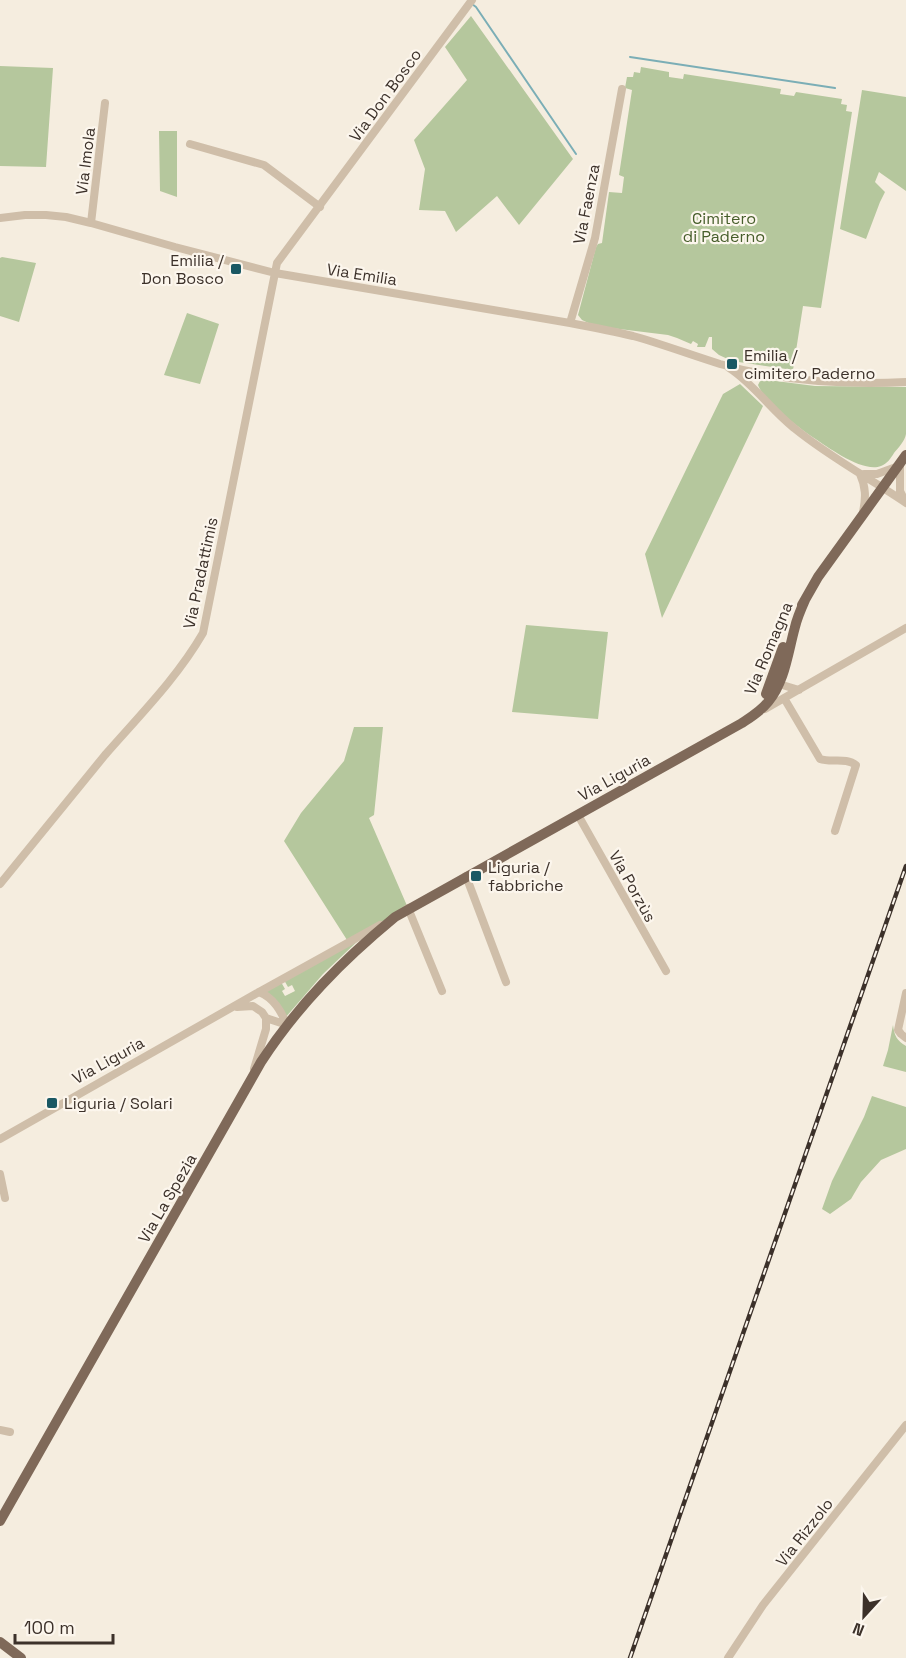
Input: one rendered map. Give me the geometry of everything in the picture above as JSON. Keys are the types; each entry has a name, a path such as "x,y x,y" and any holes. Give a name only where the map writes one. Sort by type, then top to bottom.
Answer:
{"main road":[{"name":"Via Romagna","path":"751,717 772,694 793,620 818,578 903,460"},
{"name":"Via Liguria","path":"395,917 751,717"},
{"name":"Via La Spezia","path":"0,1521 269,1050 323,982 360,946 395,917"},
{"path":"0,1642 21,1658"}],"street":[{"name":"Via Don Bosco","path":"275,273 278,263 472,0"},
{"name":"Via Faenza","path":"570,323 595,238 622,89"},
{"name":"Via Imola","path":"91,223 105,103"},
{"path":"190,144 264,165 320,207"},
{"name":"Via Emilia","path":"0,218 46,215 91,223 275,273 570,323 633,336 735,367 746,381"},
{"name":"Via Pradattimis","path":"0,884 174,675 193,651 203,633 275,273"},
{"name":"Via Emilia","path":"720,364 746,381 778,415 794,428 906,503"},
{"path":"735,367 801,379 906,382"},
{"path":"860,473 877,474 891,469 903,460"},
{"name":"Via Emilia","path":"903,460 900,491 906,503"},
{"path":"860,473 866,493 861,518"},
{"path":"784,698 906,628"},
{"path":"772,694 799,690"},
{"path":"772,694 784,698 818,757 824,760 852,762 856,765 835,831"},
{"name":"Via Porzùs","path":"578,815 666,971"},
{"path":"466,876 506,982"},
{"path":"408,908 442,991"},
{"name":"Via Liguria","path":"0,1139 395,917"},
{"path":"258,992 273,1000 287,1025"},
{"path":"906,993 898,1030 906,1038"},
{"path":"232,1008 253,1006 266,1018 266,1029 251,1079"},
{"path":"266,1018 287,1025"},
{"path":"0,1178 5,1198"},
{"name":"Via Rizzolo","path":"728,1658 763,1605 906,1425"},
{"path":"0,1430 10,1432"}],"green space":[{"path":"471,16 573,159 519,225 497,196 456,232 445,211 419,210 425,169 414,140 467,80 445,47"},
{"path":"0,66 53,68 46,167 0,166"},
{"name":"Cimitero di Paderno","path":"641,67 669,72 669,77 683,79 684,74 781,89 780,94 794,96 796,92 842,99 841,104 847,105 846,111 852,112 821,308 803,306 793,370 732,361 712,349 712,337 709,337 705,347 697,347 698,344 693,341 691,344 668,335 595,326 582,320 578,315 596,247 602,243 609,192 622,193 624,177 619,175 632,90 625,88 627,77 633,77 634,72 640,73"},
{"path":"862,90 906,97 906,191 879,172 875,182 885,192 866,239 840,229"},
{"path":"159,131 177,131 177,197 160,191"},
{"path":"0,258 36,263 19,322 0,316"},
{"path":"187,313 219,324 200,384 164,375"},
{"path":"761,379 815,386 906,387 905,437 883,465 874,467 856,463 820,442 783,414 767,399 758,385"},
{"path":"740,384 763,406 662,618 645,554 723,394"},
{"path":"526,625 608,632 598,719 512,712"},
{"path":"354,727 383,727 374,815 369,818 408,908 347,940 284,841 301,813 344,761"},
{"path":"362,937 323,974 285,1018 265,991 281,982 285,989 282,991 285,996 295,991 292,985 288,987 284,980"},
{"path":"893,1025 900,1042 906,1046 906,1072 883,1066"},
{"path":"872,1096 906,1107 906,1149 881,1160 861,1182 851,1199 830,1214 822,1209 832,1181"}],"waterway":[{"path":"472,4 576,154"},
{"path":"630,57 835,88"}],"railway":[{"path":"630,1658 906,866"}],"place":[{"name":"Emilia / Don Bosco","path":"236,269"},
{"name":"Emilia / cimitero Paderno","path":"732,364"},
{"name":"Liguria / fabbriche","path":"476,876"},
{"name":"Liguria / Solari","path":"52,1103"}]}
